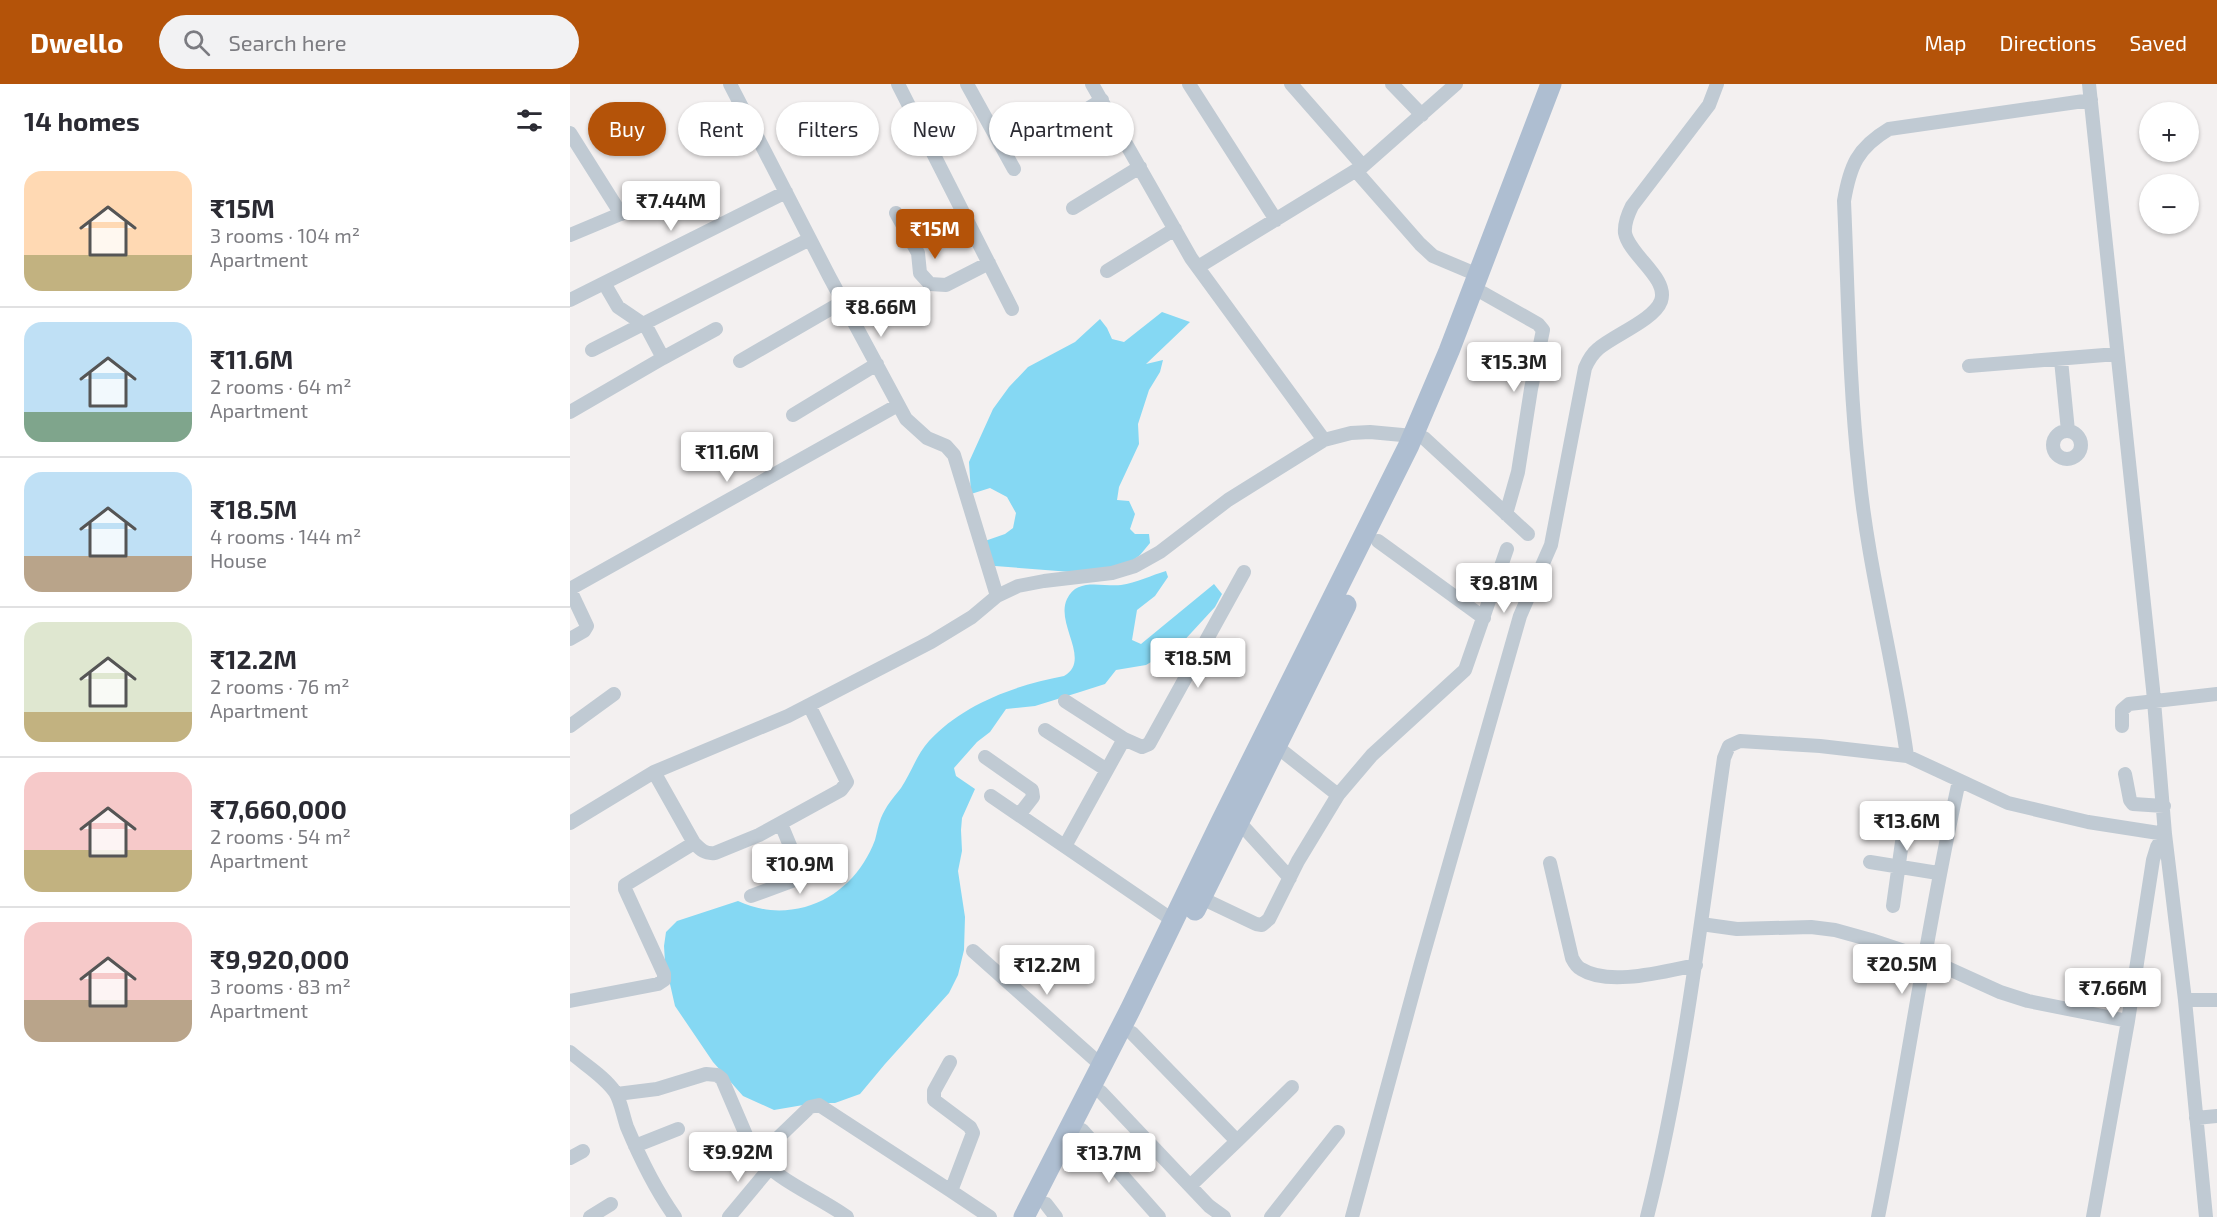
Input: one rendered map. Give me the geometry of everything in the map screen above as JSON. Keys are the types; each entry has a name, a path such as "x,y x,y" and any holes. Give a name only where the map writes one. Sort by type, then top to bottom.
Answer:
{"main road":[{"path":"1480,284 1551,84"},
{"path":"1024,1217 1174,921 1194,894 1239,822 1378,541 1480,284 1564,84"},
{"path":"1047,1213 1082,1130 1132,1033 1194,894 1418,437"}],"street":[{"path":"730,84 906,419 915,429 927,438 946,446 954,455 997,596"},
{"path":"898,84 1012,309"},
{"path":"966,84 1014,169"},
{"path":"1092,84 1198,267 1324,440"},
{"path":"1189,84 1276,220"},
{"path":"1291,84 1420,244 1433,256 1480,284 1538,324 1543,330 1518,472 1506,514"},
{"path":"1392,84 1422,115"},
{"path":"1198,267 1359,168 1456,84"},
{"path":"1352,1217 1421,963 1520,616 1551,545 1585,368 1599,348 1653,312 1663,294 1659,284 1628,240 1625,231 1626,217 1709,105 1717,84"},
{"path":"2089,84 2206,1217"},
{"path":"1907,756 1899,696 1872,562 1859,474 1845,201 1848,178 1856,160 1870,140 1889,129 2091,100"},
{"path":"570,133 621,213"},
{"path":"1073,208 1140,167"},
{"path":"571,296 604,283 786,192"},
{"path":"570,235 636,207"},
{"path":"896,213 918,253 920,273 930,284 946,285 989,263"},
{"path":"1107,271 1175,229"},
{"path":"592,350 810,239"},
{"path":"604,283 618,307 642,323 652,335 663,358"},
{"path":"741,361 844,301"},
{"path":"570,412 716,329"},
{"path":"1969,366 2117,354"},
{"path":"2061,360 2068,431"},
{"path":"793,415 877,364"},
{"path":"570,639 584,631 587,626 570,589 898,405"},
{"path":"570,823 654,772 809,705 952,630 997,596 1017,586 1044,580 1112,573 1135,566 1160,552 1227,500 1324,440 1351,432 1418,437 1528,534"},
{"path":"1378,541 1484,618"},
{"path":"1194,894 1262,925 1269,919 1338,795 1372,754 1465,670 1507,549"},
{"path":"1065,701 1124,739 1142,747 1149,744 1244,572"},
{"path":"570,726 614,694"},
{"path":"2122,726 2122,710 2125,706 2217,694"},
{"path":"654,772 694,843 709,854 715,853 781,824 841,790 847,782 809,705"},
{"path":"1045,730 1107,770"},
{"path":"1065,846 1124,739"},
{"path":"1647,1217 1674,1088 1696,965 1724,758 1729,746 1740,741 1820,746 1907,756 2008,803 2088,822 2165,834"},
{"path":"1276,746 1338,795"},
{"path":"985,757 1032,790 1032,797 1019,815"},
{"path":"2126,774 2130,800 2133,804 2164,806"},
{"path":"1878,1217 1938,873 1959,781"},
{"path":"991,796 1174,921"},
{"path":"1239,822 1290,878"},
{"path":"781,824 803,877"},
{"path":"2092,1217 2128,1021 2152,860 2165,834"},
{"path":"1893,906 1903,835"},
{"path":"570,1001 658,984 664,980 664,974 626,892 625,885 694,843"},
{"path":"1870,862 1938,873"},
{"path":"1550,863 1572,958 1579,969 1595,975 1617,977 1649,974 1696,965"},
{"path":"751,896 838,864"},
{"path":"1701,924 1737,929 1811,927 1835,930 1925,958 1990,988 2028,1001 2128,1021"},
{"path":"973,951 1101,1065"},
{"path":"2185,1000 2217,1000"},
{"path":"1132,1033 1237,1141"},
{"path":"570,1052 599,1075 617,1094 621,1112 635,1146 663,1200 675,1217"},
{"path":"950,1062 934,1091 934,1100 970,1127 973,1133 951,1191"},
{"path":"617,1094 657,1089 706,1074 717,1074 722,1079 758,1157 769,1169 847,1217"},
{"path":"1190,1186 1292,1087"},
{"path":"1101,1092 1219,1215"},
{"path":"758,1157 810,1107 819,1105 990,1217"},
{"path":"2196,1118 2217,1116"},
{"path":"635,1146 678,1129"},
{"path":"1082,1130 1159,1217"},
{"path":"1274,1216 1338,1132"},
{"path":"729,1217 769,1169"},
{"path":"590,1217 611,1204"}],"water":[{"path":"1162,312 1190,322 1146,364 1163,360 1160,372 1149,390 1138,424 1139,444 1119,487 1117,500 1129,501 1135,514 1130,529 1135,534 1149,534 1150,543 1126,566 1071,572 995,566 988,559 982,542 1005,534 1013,528 1016,513 1007,497 990,488 971,494 969,462 993,409 1028,367 1075,342 1100,319 1112,339 1124,342"},
{"path":"1166,571 1168,577 1155,596 1137,610 1132,640 1141,644 1214,584 1222,594 1215,607 1180,645 1146,665 1116,670 1105,684 1035,706 1006,709 990,732 977,742 954,768 956,776 975,789 962,818 962,851 958,871 965,917 964,950 958,975 949,993 860,1094 835,1103 815,1103 774,1110 743,1096 713,1062 675,1006 665,962 666,932 677,921 738,901 763,909 788,910 817,903 838,890 864,863 885,810 929,741 958,716 991,698 1027,685 1064,676 1072,669 1075,661 1074,651 1065,619 1067,599 1071,592 1083,585 1127,584"}]}
